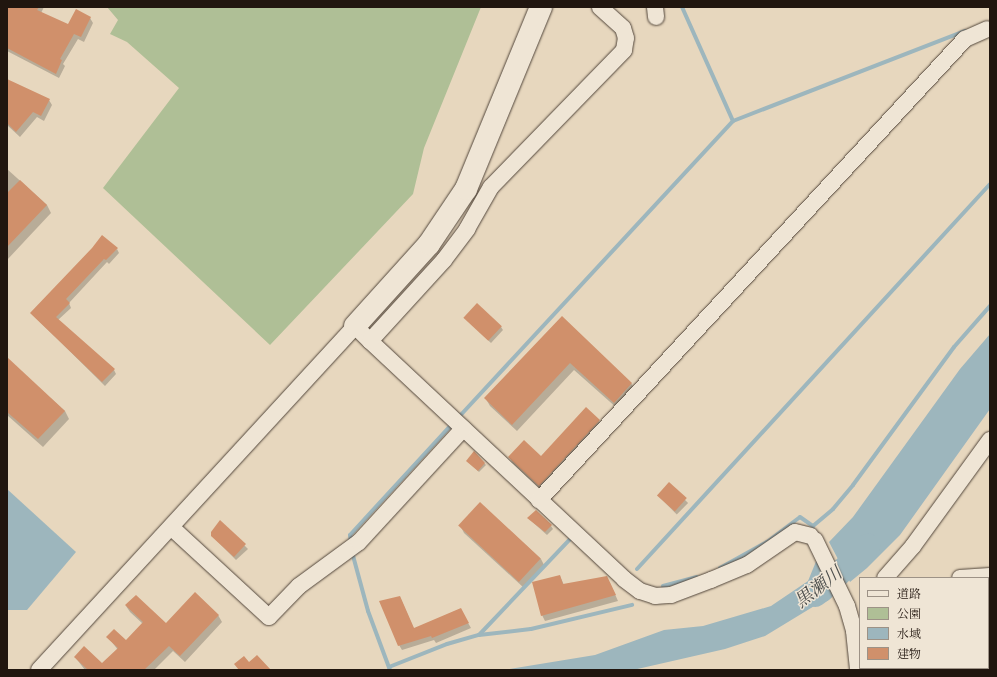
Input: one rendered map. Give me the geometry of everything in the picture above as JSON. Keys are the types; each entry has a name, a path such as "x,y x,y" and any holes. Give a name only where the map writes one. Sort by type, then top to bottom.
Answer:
{"street":[{"path":"39,670 429,244 466,189 541,7"},
{"path":"370,341 444,260 467,229 491,187 624,50 626,38 623,28 600,7"},
{"path":"539,500 965,39 986,29"},
{"path":"355,326 462,429 624,579 640,591 655,596 671,595 712,580 747,564 796,532 813,538 852,606 858,670"},
{"path":"171,527 269,617 299,586 359,542 462,429"},
{"path":"886,577 913,546 990,440"},
{"path":"975,577 990,576"}],"green space":[{"path":"107,7 481,7 424,148 413,194 270,345 103,188 179,88 127,42 110,34 118,20"}],"water":[{"path":"990,334 990,409 900,535 867,568 850,582 829,542 853,517 960,369"},
{"path":"7,489 76,552 27,610 7,610"},
{"path":"817,559 834,594 765,636 725,649 633,670 503,670 595,655 664,630 703,626 771,606 808,581"}],"building":[{"path":"7,7 39,7 37,10 68,24 76,9 91,17 81,37 74,34 60,59 62,60 56,74 7,48"},
{"path":"7,79 50,99 41,116 33,112 16,132 7,123"},
{"path":"20,180 47,205 7,247 7,193"},
{"path":"102,235 118,248 106,260 104,259 66,299 70,303 56,317 115,369 102,382 30,313 92,248"},
{"path":"477,303 502,326 488,341 463,318"},
{"path":"562,316 632,383 614,403 570,363 512,425 484,398"},
{"path":"7,357 65,411 38,439 7,412"},
{"path":"586,407 600,420 539,486 508,457 524,440 541,456"},
{"path":"474,451 485,463 478,471 466,461"},
{"path":"669,482 687,498 675,511 657,495"},
{"path":"480,502 541,559 519,582 458,525"},
{"path":"536,510 552,525 545,532 527,518"},
{"path":"220,520 246,544 234,557 211,536 211,532"},
{"path":"560,575 563,584 607,576 616,595 541,616 532,582"},
{"path":"195,592 219,615 180,656 169,646 144,670 88,670 74,657 84,646 102,663 118,648 106,637 114,629 126,640 143,622 125,605 136,595 166,623"},
{"path":"400,596 414,628 461,608 469,623 432,638 431,636 398,646 379,601"},
{"path":"257,655 271,670 239,670 234,664 244,656 249,662"}],"waterway":[{"path":"682,7 733,121"},
{"path":"457,419 733,121 965,31"},
{"path":"637,569 990,184"},
{"path":"720,568 767,542 800,517 813,526 833,509 853,485 954,347 990,306"},
{"path":"351,543 350,535 452,424"},
{"path":"389,667 447,644 479,635 571,538"},
{"name":"黒瀬川","path":"815,595 868,546"},
{"path":"352,552 368,611 390,670"},
{"path":"663,586 697,577"},
{"path":"479,635 531,629 632,605"}]}
